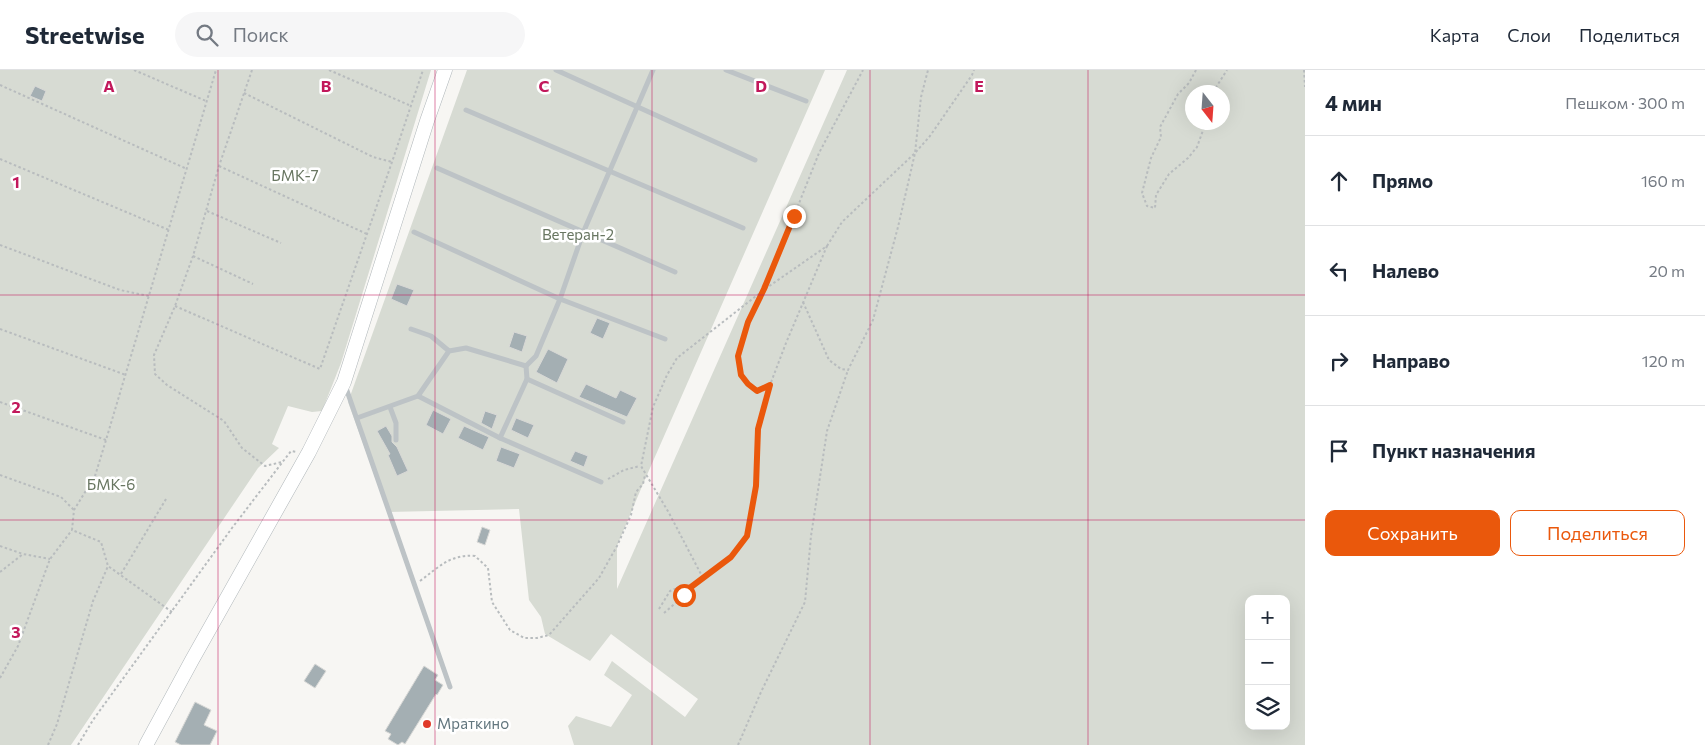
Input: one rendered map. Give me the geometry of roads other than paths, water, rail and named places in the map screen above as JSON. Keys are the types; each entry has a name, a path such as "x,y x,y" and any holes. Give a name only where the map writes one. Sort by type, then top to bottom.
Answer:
{"main road":[{"path":"146,745 309,452 344,382 427,120 445,70"}],"lane":[{"path":"556,70 755,160"},
{"path":"500,438 527,379 526,366 536,356 560,299 583,232 654,70"},
{"path":"726,70 806,101"},
{"path":"466,110 743,228"},
{"path":"437,168 675,272"},
{"path":"414,232 560,299 666,339"},
{"path":"411,330 431,336 449,351"},
{"path":"357,418 418,396 449,351 466,348 526,366"},
{"path":"527,379 623,422"},
{"path":"344,382 450,687"},
{"path":"418,396 500,438 602,482"},
{"path":"390,407 396,423 396,440"}],"place":[{"name":"Мраткино","path":"427,724"}],"park label":[{"name":"БМК-7","path":"295,176"},
{"name":"Ветеран-2","path":"578,235"},
{"name":"БМК-6","path":"111,485"}]}
